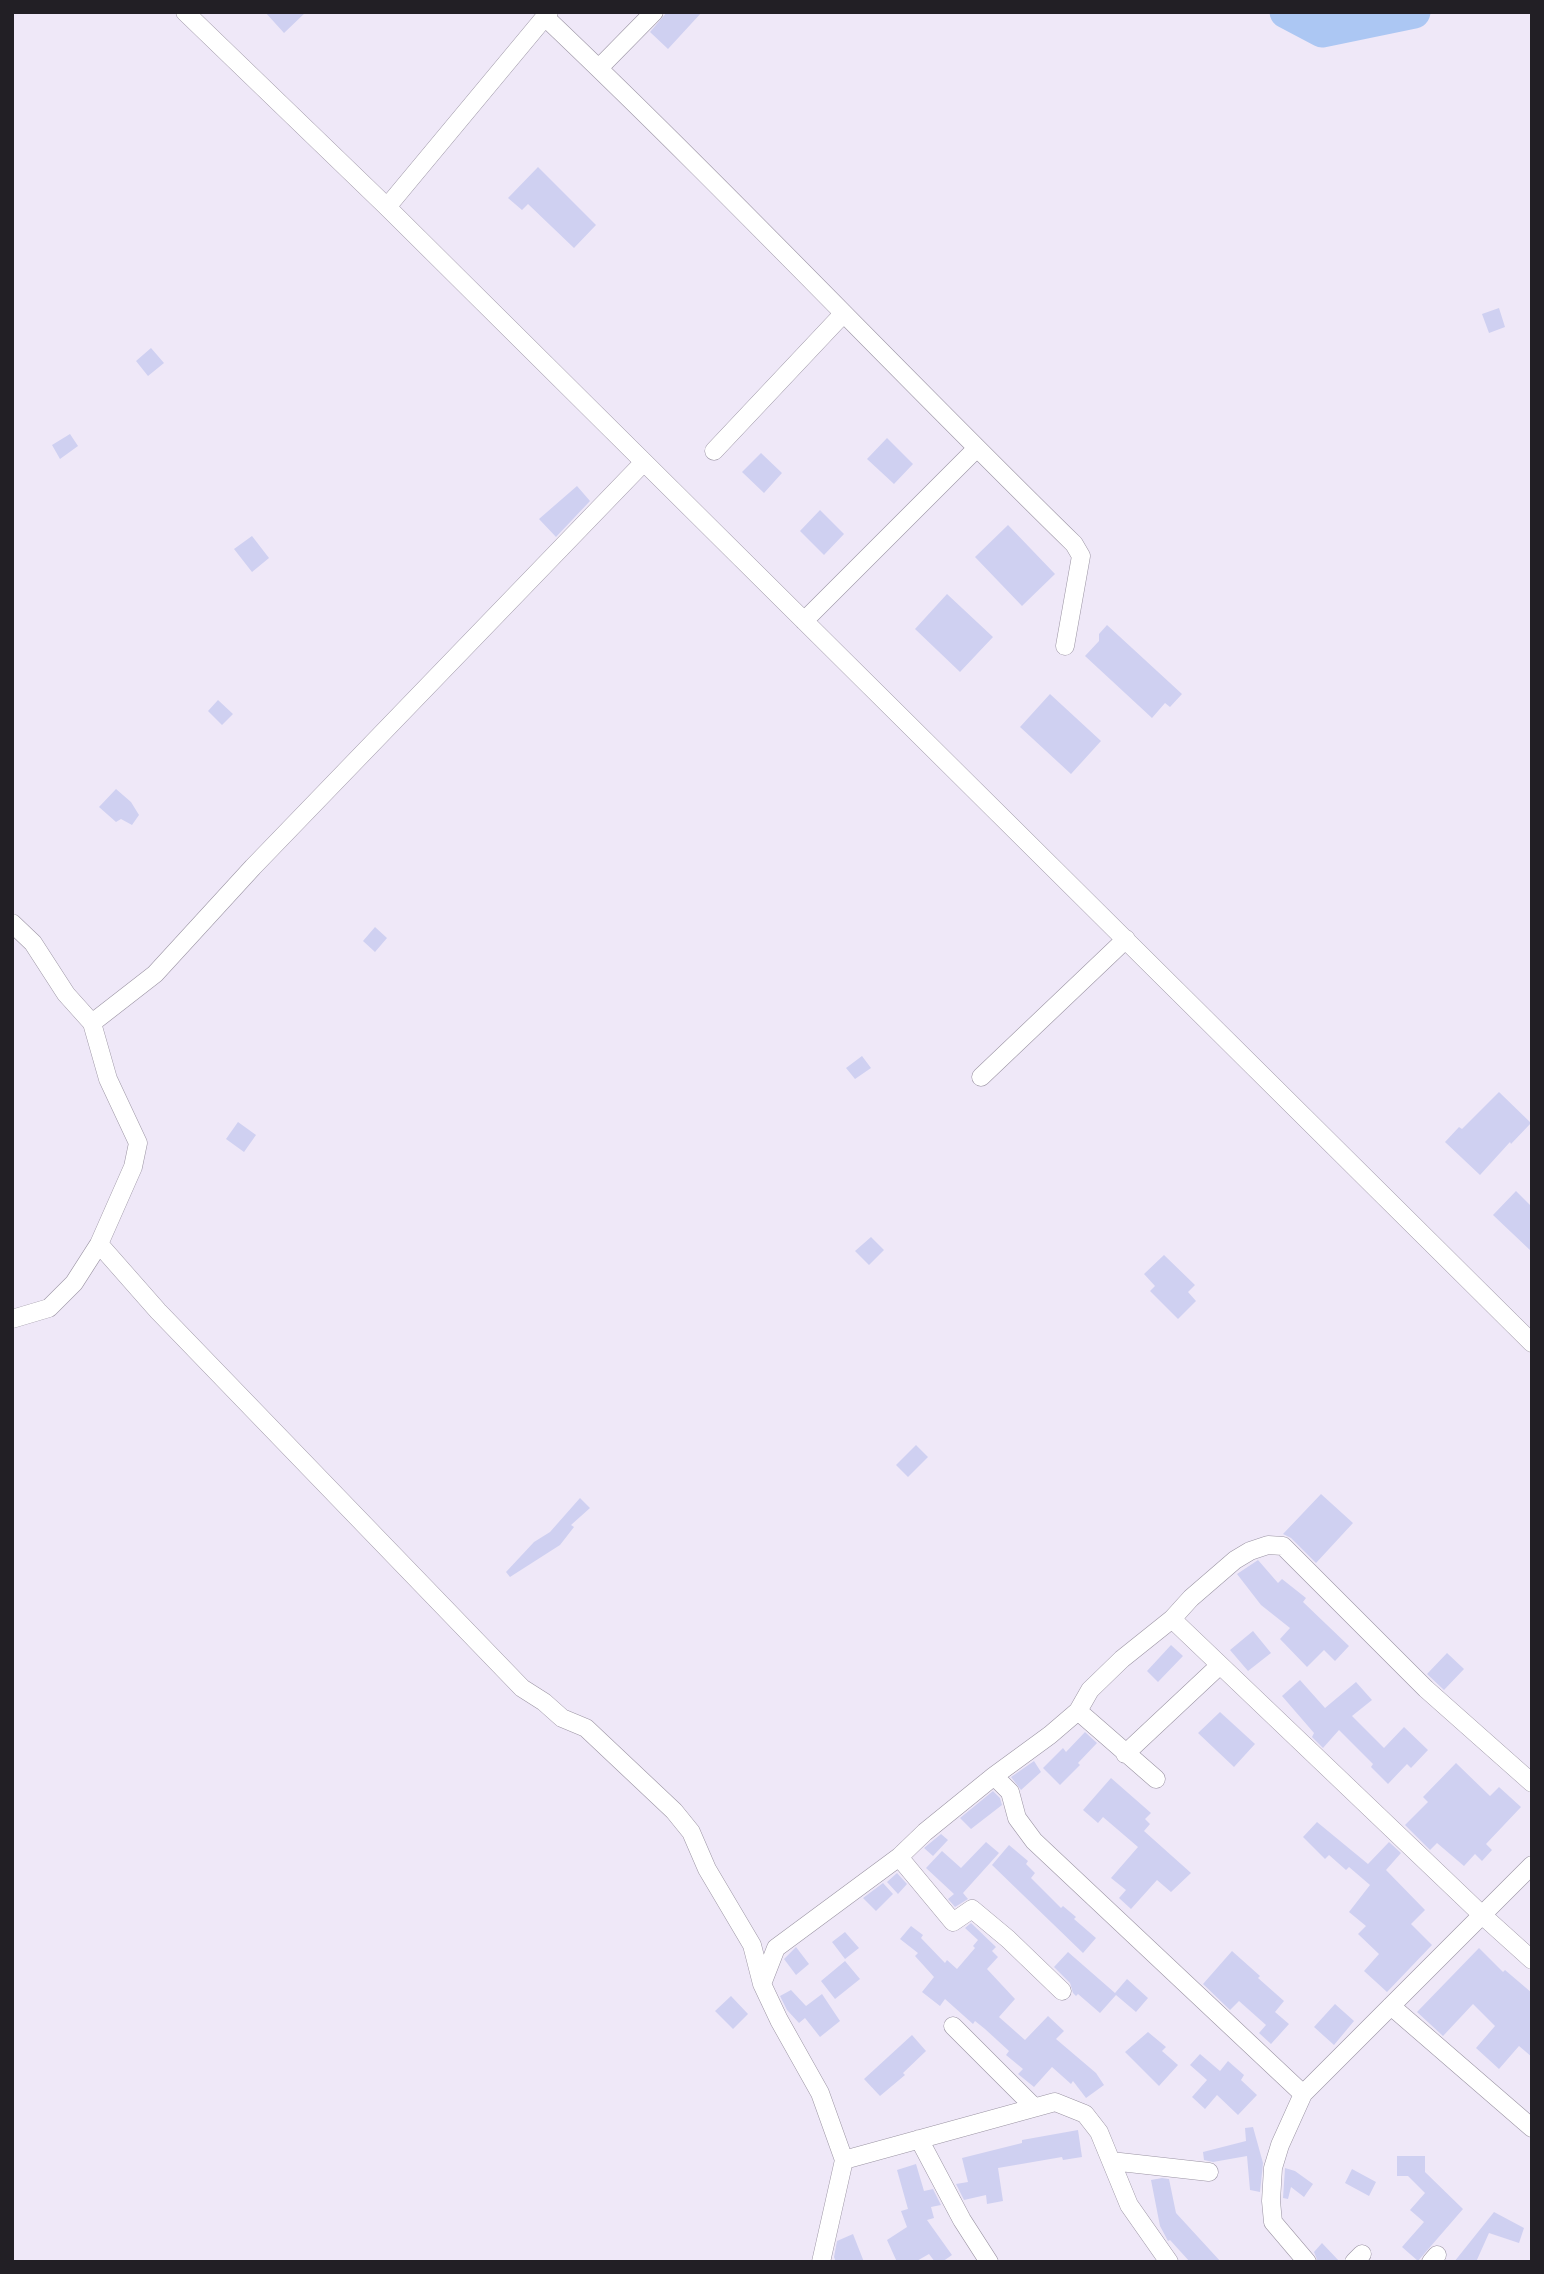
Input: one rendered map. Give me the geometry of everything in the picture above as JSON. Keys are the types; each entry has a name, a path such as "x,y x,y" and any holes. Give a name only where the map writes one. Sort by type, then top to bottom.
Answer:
{"street":[{"path":"185,12 387,208 1532,1343"},
{"path":"599,68 654,12"},
{"path":"387,208 547,15 976,449 1074,544 1081,556 1065,646"},
{"path":"714,451 843,314"},
{"path":"804,621 976,449"},
{"path":"92,1023 155,974 253,867 644,462"},
{"path":"12,923 33,943 66,994 92,1023 108,1079 138,1143 133,1167 99,1244 74,1283 49,1308 12,1319"},
{"path":"981,1077 1126,939"},
{"path":"99,1244 158,1311 522,1688 562,1718 586,1728 674,1811 691,1832 707,1869 752,1945 762,1984 820,2093 844,2161 821,2262"},
{"path":"762,1984 776,1948 899,1857 925,1832 994,1776 1050,1735 1078,1711 1090,1690 1122,1659 1172,1619 1191,1598 1235,1560 1268,1545 1283,1546 1426,1689 1532,1783"},
{"path":"1172,1619 1532,1960"},
{"path":"1125,1754 1220,1665"},
{"path":"1078,1711 1156,1779"},
{"path":"994,1776 1010,1792 1017,1818 1034,1841 1303,2094"},
{"path":"899,1857 953,1922 971,1909 1008,1939 1062,1991"},
{"path":"1307,2262 1272,2222 1271,2201 1273,2168 1280,2145 1303,2094 1532,1864"},
{"path":"752,1945 776,1948"},
{"path":"1391,2006 1532,2128"},
{"path":"953,2026 1034,2107"},
{"path":"844,2161 1055,2102 1085,2114 1099,2132 1129,2204 1169,2262"},
{"path":"919,2139 962,2220 989,2262"},
{"path":"1111,2161 1209,2172"}],"building":[{"path":"265,12 306,12 284,33"},
{"path":"667,12 702,12 668,49 650,32"},
{"path":"538,167 596,225 574,248 528,204 522,210 508,198"},
{"path":"1499,308 1505,327 1489,333 1482,314"},
{"path":"151,348 164,363 148,376 136,361"},
{"path":"70,434 78,446 60,459 52,445"},
{"path":"887,438 913,464 894,484 867,459"},
{"path":"761,453 782,473 764,493 742,472"},
{"path":"577,486 590,501 556,537 539,519"},
{"path":"820,510 844,534 824,555 800,531"},
{"path":"1008,525 1055,574 1022,606 975,557"},
{"path":"252,536 269,558 252,572 234,549"},
{"path":"947,594 993,637 960,672 915,629"},
{"path":"1107,625 1182,694 1170,707 1165,703 1152,718 1085,656 1099,641 1099,634"},
{"path":"1050,694 1101,741 1071,774 1020,727"},
{"path":"218,700 233,714 222,725 208,711"},
{"path":"116,789 131,802 139,815 132,825 121,819 116,822 99,807"},
{"path":"375,927 387,938 375,952 363,941"},
{"path":"862,1056 871,1068 855,1079 846,1068"},
{"path":"1499,1092 1531,1123 1480,1175 1445,1142"},
{"path":"238,1122 256,1135 244,1152 226,1139"},
{"path":"1516,1191 1532,1207 1532,1252 1493,1215"},
{"path":"871,1237 884,1250 869,1265 855,1251"},
{"path":"1164,1255 1195,1285 1188,1292 1196,1301 1178,1319 1150,1291 1155,1286 1144,1274"},
{"path":"916,1445 928,1457 908,1477 896,1465"},
{"path":"1321,1494 1353,1523 1316,1563 1291,1538 1283,1534"},
{"path":"580,1498 590,1508 571,1525 574,1527 560,1545 510,1577 506,1572 534,1542 550,1532"},
{"path":"1258,1560 1278,1583 1282,1579 1306,1598 1303,1602 1349,1646 1335,1661 1324,1650 1307,1667 1280,1639 1290,1628 1261,1605 1237,1574"},
{"path":"1253,1631 1271,1653 1248,1671 1230,1650"},
{"path":"1171,1645 1183,1656 1158,1682 1147,1671"},
{"path":"1447,1653 1464,1669 1444,1690 1427,1674"},
{"path":"1300,1680 1325,1708 1356,1682 1372,1700 1352,1716 1384,1748 1404,1727 1428,1750 1411,1768 1407,1764 1388,1784 1371,1767 1373,1764 1339,1730 1323,1748 1312,1737 1314,1733 1282,1696"},
{"path":"1220,1712 1255,1744 1234,1767 1198,1733"},
{"path":"1085,1732 1097,1743 1060,1785 1043,1768 1063,1748 1066,1752"},
{"path":"1034,1761 1041,1772 1021,1790 1011,1777"},
{"path":"1456,1763 1490,1796 1499,1787 1521,1807 1486,1844 1492,1850 1482,1861 1475,1854 1464,1866 1437,1843 1430,1850 1405,1825 1428,1802 1423,1797"},
{"path":"1111,1778 1151,1813 1145,1819 1150,1824 1144,1831 1191,1873 1171,1892 1157,1880 1131,1909 1119,1898 1126,1890 1111,1878 1138,1847 1103,1817 1098,1823 1083,1810"},
{"path":"993,1791 1000,1798 1002,1805 971,1829 960,1818"},
{"path":"1317,1822 1368,1864 1389,1842 1401,1853 1386,1870 1425,1910 1411,1924 1432,1945 1387,1992 1364,1971 1379,1954 1358,1934 1366,1926 1349,1912 1370,1885 1349,1867 1346,1870 1329,1855 1325,1859 1303,1837"},
{"path":"941,1834 948,1840 933,1856 924,1848"},
{"path":"986,1842 999,1853 963,1893 968,1899 955,1907 948,1899 954,1894 926,1868 942,1851 961,1868"},
{"path":"1009,1845 1028,1861 1026,1864 1035,1873 1031,1878 1096,1938 1083,1953 992,1865"},
{"path":"897,1873 907,1884 898,1894 887,1882"},
{"path":"883,1883 893,1894 876,1911 863,1898"},
{"path":"971,1923 996,1947 992,1951 998,1957 987,1969 1015,1999 999,2017 1025,2040 1048,2016 1064,2031 1056,2039 1096,2073 1104,2085 1086,2098 1073,2081 1071,2084 1052,2067 1034,2087 1018,2074 1023,2069 1006,2055 1009,2051 985,2029 975,2021 973,2024 945,1999 940,2006 922,1992 934,1977 915,1956 918,1953 900,1939 911,1926 923,1935 921,1938 945,1963 947,1960 957,1969 975,1948 973,1946 978,1940 965,1928"},
{"path":"845,1932 859,1948 845,1959 832,1942"},
{"path":"796,1947 809,1964 796,1975 784,1959"},
{"path":"1479,1948 1503,1972 1505,1970 1532,1993 1532,2057 1519,2046 1499,2069 1476,2048 1495,2026 1473,2004 1443,2036 1417,2012"},
{"path":"1232,1951 1284,2001 1275,2012 1289,2024 1271,2044 1259,2033 1266,2025 1239,2001 1230,2010 1203,1984"},
{"path":"1068,1952 1115,1993 1127,1979 1148,1998 1136,2012 1116,1995 1100,2013 1078,1994 1076,1996 1073,1993 1070,1983 1054,1967"},
{"path":"845,1961 860,1979 835,1999 821,1981"},
{"path":"791,1990 806,2006 822,1994 840,2021 820,2037 805,2018 799,2023 787,2010 780,1996"},
{"path":"731,1996 748,2014 733,2029 715,2011"},
{"path":"1335,2004 1354,2021 1334,2045 1314,2027"},
{"path":"1148,2032 1166,2047 1162,2051 1178,2065 1159,2086 1125,2052"},
{"path":"912,2035 926,2051 903,2073 905,2075 880,2096 864,2079"},
{"path":"1200,2054 1220,2071 1228,2061 1244,2075 1241,2080 1257,2095 1238,2115 1217,2095 1205,2109 1192,2097 1207,2080 1190,2065"},
{"path":"1253,2127 1263,2163 1260,2192 1250,2190 1247,2156 1213,2162 1204,2160 1203,2152 1246,2141 1245,2128"},
{"path":"1078,2130 1082,2157 1063,2160 1062,2157 998,2168 1003,2201 987,2204 986,2195 964,2200 956,2184 968,2182 962,2158 1022,2143 1022,2140"},
{"path":"1397,2156 1425,2156 1425,2172 1463,2209 1418,2261 1402,2247 1424,2222 1410,2210 1425,2193 1408,2176 1397,2176"},
{"path":"916,2164 924,2191 933,2189 941,2205 931,2207 934,2218 927,2220 952,2255 942,2262 935,2262 929,2254 915,2262 897,2262 887,2240 907,2227 901,2211 908,2209 897,2170"},
{"path":"1285,2168 1295,2171 1313,2184 1304,2197 1291,2187 1288,2199 1283,2198"},
{"path":"1352,2169 1376,2182 1369,2196 1345,2183"},
{"path":"1169,2179 1176,2213 1221,2262 1190,2262 1170,2240 1168,2241 1160,2226 1151,2180"},
{"path":"1494,2212 1524,2228 1519,2243 1489,2233 1476,2262 1454,2262"},
{"path":"853,2234 864,2262 836,2262 834,2257 837,2241"},
{"path":"1322,2243 1340,2262 1318,2262 1314,2252"}],"waterway":[{"path":"1286,12 1322,31 1414,12"}]}
